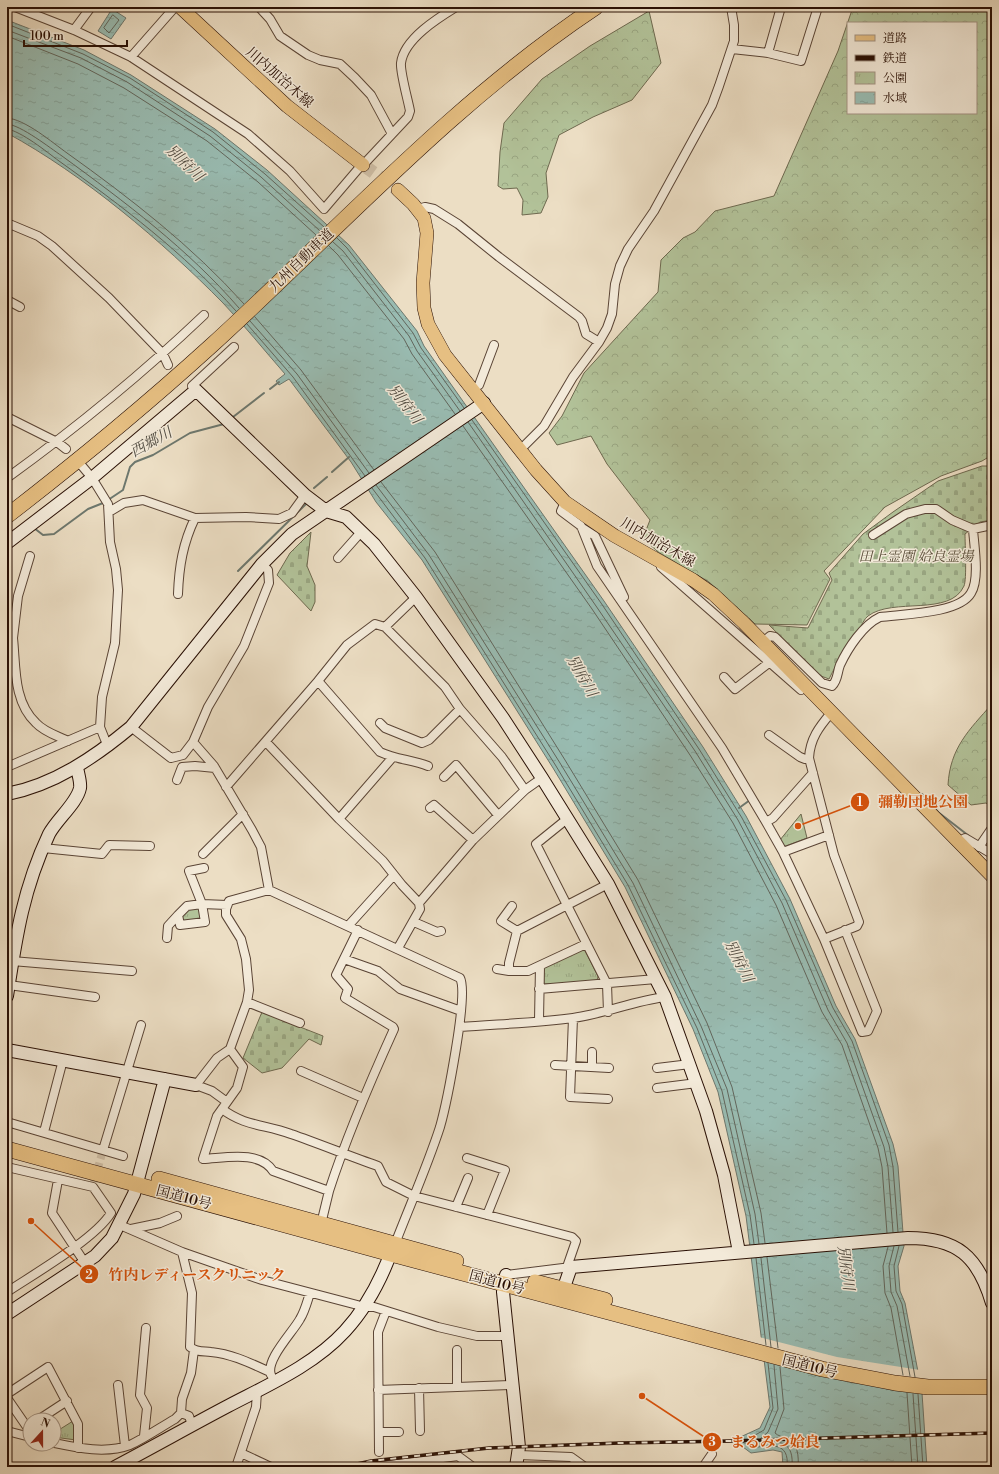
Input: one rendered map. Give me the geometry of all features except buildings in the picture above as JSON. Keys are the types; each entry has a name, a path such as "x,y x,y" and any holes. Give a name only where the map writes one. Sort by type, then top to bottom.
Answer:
{"highway":[{"name":"九州自動車道","path":"7,516 122,424 335,221 447,109 511,55 578,7"},
{"name":"九州自動車道","path":"335,221 454,116 517,63 596,7"},
{"name":"九州自動車道","path":"7,503 208,342"},
{"name":"国道10号","path":"7,1139 138,1179 747,1345 928,1382 992,1387"},
{"name":"国道10号","path":"7,1149 138,1179 321,1224 393,1249"},
{"name":"国道10号","path":"928,1382 992,1377"}],"main road":[{"name":"川内加治木線","path":"180,7 287,106 364,166"},
{"name":"川内加治木線","path":"398,190 424,218 428,233 423,296 428,324 445,355 472,389 481,405 565,502 615,536 658,559 713,594 815,694 992,876"}],"street":[{"path":"16,7 74,30 131,57 248,134 290,171 324,209 359,168 364,166 408,117 410,111 401,63 406,50 417,35 456,7"},
{"path":"74,30 91,7"},
{"path":"131,57 175,7"},
{"path":"259,7 270,19 280,36 320,60 340,64 355,78 371,95 392,134"},
{"path":"520,450 544,426 573,377 599,342 612,314 615,284 620,266 632,244 654,211 712,105 732,49 734,25 731,7"},
{"path":"768,53 781,7"},
{"path":"732,49 768,53 801,61 818,7"},
{"path":"417,209 425,207 434,209 458,224 499,258 579,317 582,321 586,334 599,342"},
{"path":"7,224 38,236 52,246 109,298 163,354 168,365"},
{"path":"7,300 20,308"},
{"path":"7,478 58,442 163,354 204,315"},
{"path":"472,389 479,385 494,345"},
{"path":"7,543 92,478 194,388 234,347"},
{"path":"184,379 305,495 326,511 346,517 362,531 387,559 416,597 503,718 542,778 608,884 665,997 697,1083 724,1175 743,1252"},
{"path":"7,794 42,783 77,767 108,747 131,727 262,564 292,534 481,405"},
{"path":"7,417 58,442 66,449"},
{"path":"82,466 92,478 108,504 110,542 118,590 115,642 102,697 100,727 108,747"},
{"path":"109,512 124,503 143,500 194,518 246,517 279,519 292,512 305,495"},
{"path":"565,502 561,511 595,536 630,608 641,623"},
{"path":"873,536 906,514 925,509 936,509 952,520 973,529 992,525"},
{"path":"178,594 181,556 186,537 194,518"},
{"path":"580,526 596,566 722,748 766,822 783,852 824,939 862,1032 868,1031 877,1011 845,930"},
{"path":"763,642 770,636 775,637 822,683 832,686 836,682 845,654 872,620 880,617 933,611 965,600 971,593 975,569 973,529"},
{"path":"338,558 362,531"},
{"path":"30,556 18,596 10,638 18,687 23,708 36,724 68,741"},
{"path":"658,559 658,564 663,569 803,692 815,694"},
{"path":"131,727 171,758 183,755 193,742 208,707 244,646 269,583 268,570 262,564"},
{"path":"385,627 416,597"},
{"path":"226,787 318,681 347,645 375,624 385,627 445,687 460,709 502,757 525,790"},
{"path":"724,677 735,689 770,662"},
{"path":"318,681 375,748 392,758 415,761 428,766"},
{"path":"380,723 385,728 422,743 429,740 460,709"},
{"path":"824,939 857,926 859,922 847,892 829,835 809,758 812,740 817,730 832,713"},
{"path":"7,767 100,727"},
{"path":"769,735 800,757 805,759 809,758"},
{"path":"193,742 215,768 261,847 269,890"},
{"path":"266,742 339,819 383,861 419,903 420,909 414,922 398,948"},
{"path":"339,819 392,758"},
{"path":"444,777 456,765 498,815"},
{"path":"177,780 182,767 195,766 215,768"},
{"path":"77,767 80,788 77,796 54,824 43,848 22,909 8,991 95,997"},
{"path":"766,822 773,818 813,773"},
{"path":"419,903 473,840 525,790 542,778"},
{"path":"430,808 434,804 473,840"},
{"path":"203,854 243,814"},
{"path":"567,818 536,844 607,984 608,1012"},
{"path":"981,845 992,828"},
{"path":"783,852 829,835"},
{"path":"958,842 965,838 981,845 992,854"},
{"path":"43,848 102,854 109,845 150,846"},
{"path":"178,915 180,925 205,922 202,904 189,871 204,868"},
{"path":"348,926 394,875"},
{"path":"509,971 510,956 517,931 608,884"},
{"path":"182,1252 192,1293 190,1347 194,1350 238,1357 271,1376 303,1365 322,1352 345,1332 365,1307 378,1283 393,1249 440,1127 460,1027 463,986 460,978 398,948 269,890 229,901 226,915 241,939 246,959 249,990 230,1048 217,1058 196,1085"},
{"path":"167,938 168,926 187,906 202,904 227,905"},
{"path":"512,906 502,921 517,931"},
{"path":"414,922 437,932 441,931"},
{"path":"321,1224 341,1152 394,1029 394,1027 345,998 348,989 336,975 358,930"},
{"path":"497,969 523,972 540,966 586,944"},
{"path":"344,959 378,971 400,989 461,1011"},
{"path":"12,961 132,971"},
{"path":"539,1020 540,966"},
{"path":"539,989 656,979"},
{"path":"460,1027 573,1018 608,1012 632,1003 665,997"},
{"path":"246,1002 300,1023"},
{"path":"573,1018 570,1097 608,1099"},
{"path":"103,1150 126,1070 141,1025"},
{"path":"230,1048 243,1067 236,1088 217,1116 203,1159 246,1156 268,1164 273,1171 329,1191"},
{"path":"7,1050 126,1070 196,1085 212,1091 232,1116 251,1125 290,1133 378,1166 386,1182 414,1196 572,1237 576,1241 562,1294"},
{"path":"592,1052 592,1067"},
{"path":"44,1132 63,1060"},
{"path":"657,1068 690,1064"},
{"path":"555,1065 609,1068"},
{"path":"301,1071 363,1098"},
{"path":"7,1314 85,1263 103,1249 126,1227 165,1079"},
{"path":"657,1088 697,1083"},
{"path":"7,1122 123,1156"},
{"path":"467,1158 505,1170 487,1215"},
{"path":"7,1167 58,1180 93,1185 111,1213 106,1221 74,1246 7,1292"},
{"path":"456,1207 468,1178"},
{"path":"58,1180 52,1213 85,1263"},
{"path":"126,1227 160,1223 177,1216"},
{"path":"126,1227 182,1252 262,1280 365,1307 374,1307 438,1327 477,1336 506,1336"},
{"path":"516,1467 519,1455 513,1385 502,1292 505,1279 569,1267 908,1238 940,1240 956,1248 989,1280 992,1303"},
{"path":"115,1467 135,1463 192,1425 257,1391 271,1376 280,1347 300,1320 310,1293"},
{"path":"379,1452 378,1332 386,1311"},
{"path":"144,1436 147,1408 140,1395 146,1328"},
{"path":"62,1445 101,1450 129,1445 176,1419 181,1413 182,1399 191,1373 194,1350"},
{"path":"456,1387 457,1350"},
{"path":"7,1394 48,1367 78,1424 78,1448"},
{"path":"118,1385 124,1446"},
{"path":"378,1390 513,1385"},
{"path":"419,1388 420,1432"},
{"path":"236,1467 256,1407 257,1391"},
{"path":"7,1398 22,1420"},
{"path":"50,1412 67,1401"},
{"path":"181,1413 189,1416 192,1425"},
{"path":"7,1431 22,1431"},
{"path":"379,1432 399,1432"},
{"path":"241,1453 271,1467"},
{"path":"703,1467 712,1454"},
{"path":"519,1455 571,1457 585,1467"},
{"path":"374,1467 458,1456 473,1467"},
{"path":"434,1467 437,1458"}],"green space":[{"path":"853,7 992,7 992,455 982,461 941,476 885,507 824,571 830,579 807,625 755,624 709,582 658,552 643,538 650,520 607,464 591,436 557,445 549,433 562,416 584,373 658,292 661,260 683,238 695,232 715,211 774,196 838,51 847,25 847,114 977,114 977,22 848,22"},
{"path":"649,11 661,63 632,100 593,117 559,135 546,173 548,197 541,213 522,215 523,200 517,188 503,189 498,186 500,152 504,123 542,79 590,46"},
{"name":"田上霊園 姶良霊場","path":"982,466 992,466 992,520 980,522 965,534 965,582 964,586 957,595 947,601 934,604 892,608 879,611 868,616 839,659 829,679 821,676 769,625 808,628 832,580 829,573 863,534 938,481"},
{"path":"311,532 307,566 315,585 315,602 311,611 277,575 290,553"},
{"path":"992,704 992,807 986,803 971,805 948,785 952,760 968,731"},
{"path":"801,814 807,838 783,847 780,840"},
{"path":"201,905 203,921 182,924 180,916 188,906"},
{"path":"584,949 598,976 597,982 544,984 543,968"},
{"path":"262,1012 323,1036 321,1045 309,1039 282,1068 262,1073 243,1058"},
{"path":"73,1421 76,1440 62,1438 62,1428"}],"water":[{"path":"112,9 126,18 111,39 98,31"},
{"name":"別府川","path":"7,20 84,50 131,75 215,129 267,170 349,245 417,331 424,346 604,601 703,747 746,816 790,899 836,1006 855,1039 893,1144 898,1166 904,1246 898,1266 900,1291 905,1303 922,1393 927,1467 783,1467 782,1452 773,1450 751,1453 743,1447 737,1446 736,1439 760,1428 770,1407 746,1216 718,1092 693,1029 625,887 553,768 422,560 376,502 351,462 289,379 279,385 276,381 285,374 223,303 148,233 121,210 65,169 7,133"}],"pier":[{"path":"759,1337 837,1357 920,1370 924,1392 762,1360"}],"waterway":[{"path":"270,389 279,382"},
{"name":"西郷川","path":"233,417 264,393"},
{"name":"西郷川","path":"108,500 123,490 130,467 135,462 153,455 190,433 224,424"},
{"path":"332,472 349,457"},
{"path":"314,488 327,477"},
{"name":"西郷川","path":"34,528 43,535 54,534 88,509 103,503"},
{"path":"238,571 306,504"},
{"path":"922,794 938,812 969,836"},
{"path":"739,808 750,800"}],"tunnel":[{"path":"363,165 398,190"},
{"path":"94,1182 103,1150"}],"railway":[{"path":"343,1467 371,1461 489,1448 992,1433"}],"place":[{"name":"彌勒団地公園","path":"798,826"},
{"name":"竹内レディースクリニック","path":"31,1221"},
{"name":"まるみつ姶良","path":"642,1396"}]}
